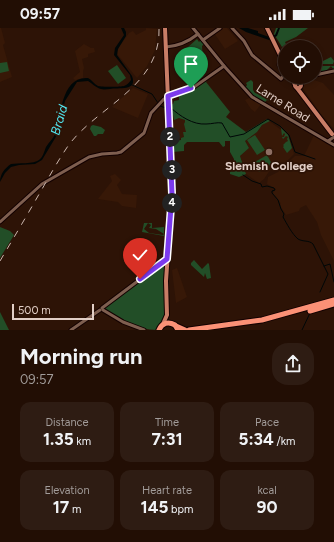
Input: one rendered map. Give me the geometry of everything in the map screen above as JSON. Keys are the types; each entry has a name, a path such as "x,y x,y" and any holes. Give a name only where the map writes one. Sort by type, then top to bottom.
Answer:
{"highway":[{"path":"189,330 305,312 334,300"},
{"path":"205,330 263,322 334,304"},
{"path":"159,330 162,325 168,322 185,330"}],"main road":[{"path":"162,325 166,318 167,312 167,259 172,194 169,108 170,94 165,28"},
{"path":"268,28 278,49"},
{"path":"274,40 278,50"},
{"path":"298,85 331,136"},
{"path":"167,312 176,327"}],"street":[{"name":"Larne Road","path":"193,28 224,66 252,96 319,136 331,136 334,145"},
{"path":"202,40 220,28"},
{"path":"232,28 244,41 252,55 278,77"},
{"path":"166,47 186,43 198,34"},
{"path":"0,222 42,184 89,157 120,152 144,133 151,113 158,104 170,94 194,87 224,66"},
{"path":"322,74 334,71"},
{"path":"71,330 102,309 167,259"},
{"path":"162,264 167,266"},
{"path":"102,309 123,322 144,330"}],"shaded area":[{"path":"0,28 5,43 3,45 12,77 0,82"},
{"path":"146,28 157,29 155,50 147,66 137,78 117,52 129,33 133,31 136,35 146,30"},
{"path":"221,28 227,28 238,41 225,49 214,33"},
{"path":"84,44 94,48 95,52 88,54 88,57 82,59 84,68 83,78 75,80 73,78 80,72 75,51"},
{"path":"322,83 334,95 334,129 321,114 302,87 303,84 322,84"},
{"path":"133,88 148,94 138,118 112,107"},
{"path":"251,97 261,104 255,112 245,100"},
{"path":"171,115 185,120 188,139 172,138"},
{"name":"Slemish College","path":"269,121 288,135 294,154 280,168 274,164 264,179 259,183 246,174 240,156 249,148 245,141 257,132 262,125"},
{"path":"314,135 334,146 334,261 321,235 317,222 306,205 300,208 299,211 286,215 280,202 273,193 276,189 267,184 268,177 278,172 295,156 304,156"},
{"path":"115,174 121,180 117,185 122,194 137,195 136,208 122,206 118,202 98,199 112,181 110,176"},
{"path":"177,268 187,297 176,303 172,270"}],"green space":[{"path":"276,28 308,28 289,40 278,40 274,34"},
{"path":"197,39 199,42 201,40 204,44 202,46 203,59 193,60 188,47"},
{"path":"331,57 334,61 333,64 322,64 322,62"},
{"path":"7,62 9,71 0,73 0,63"},
{"path":"117,65 126,78 118,84 108,71"},
{"path":"322,66 331,66 325,72 322,73"},
{"path":"208,79 206,82 230,112 226,117 246,132 267,119 270,121 262,125 257,132 245,141 249,148 240,156 246,174 239,177 230,174 230,172 234,171 234,159 230,152 230,141 225,141 225,146 223,147 219,142 187,142 184,145 184,151 173,152 172,141 181,140 181,138 184,137 183,132 186,132 184,124 185,120 179,118 174,120 173,115 171,115 170,105 173,104 174,101 179,100 179,94 195,88"},
{"path":"251,80 253,82 253,90 255,93 264,95 270,101 267,100 264,103 245,88 247,85 246,83"},
{"path":"93,125 101,127 105,130 103,134 94,136 90,129"},
{"path":"281,128 288,135 292,148 287,153 283,145 288,141 288,137 286,136 283,139 282,137 284,137 285,134 284,133 282,136"},
{"path":"255,135 265,150 257,155 247,140"},
{"path":"267,155 272,164 259,172 253,163"},
{"path":"144,223 148,223 144,229 149,233 164,234 164,236 142,232"},
{"path":"148,223 152,223 152,228 164,227 164,234 156,229 149,228 151,225"},
{"path":"0,227 10,231 14,235 0,258"},
{"path":"194,260 202,269 208,263 209,264 211,278 207,279 205,273 204,277 191,265"},
{"path":"163,264 165,265 164,286 166,317 157,330 150,330 136,326 105,310 105,307"},
{"path":"0,312 9,330 0,330"}],"water":[{"name":"Braid","path":"121,28 124,28 126,36 118,49 117,55 132,76 133,81 130,87 103,89 97,88 88,81 77,82 65,101 57,135 42,160 35,164 11,167 5,173 0,182 3,172 11,164 34,162 42,157 46,147 55,134 64,98 72,83 79,79 88,78 98,86 111,87 126,85 131,80 130,75 114,55 115,48 124,35"},
{"path":"239,28 248,28 258,31 258,33 269,37 275,35 278,28 280,28 277,36 269,40"}],"waterway":[{"path":"130,84 152,94 158,103"},
{"path":"160,106 166,108"},
{"path":"169,108 196,123 222,123 230,137 244,134 268,119 280,126 289,135 295,152 315,159"},
{"path":"243,175 252,181 261,184 262,187 267,186 274,188 275,190 272,191 272,193 278,200 284,214 283,217 292,232 298,239 313,244 328,274 320,292"},
{"path":"324,266 330,264 334,282"},
{"path":"302,330 310,313"}],"railway":[{"path":"0,261 68,146 80,132 139,81 150,66 157,48 159,28"}],"place":[{"name":"Slemish College","path":"269,152"}],"route":[{"path":"140,279 167,259 172,194 168,96 191,88"}]}
